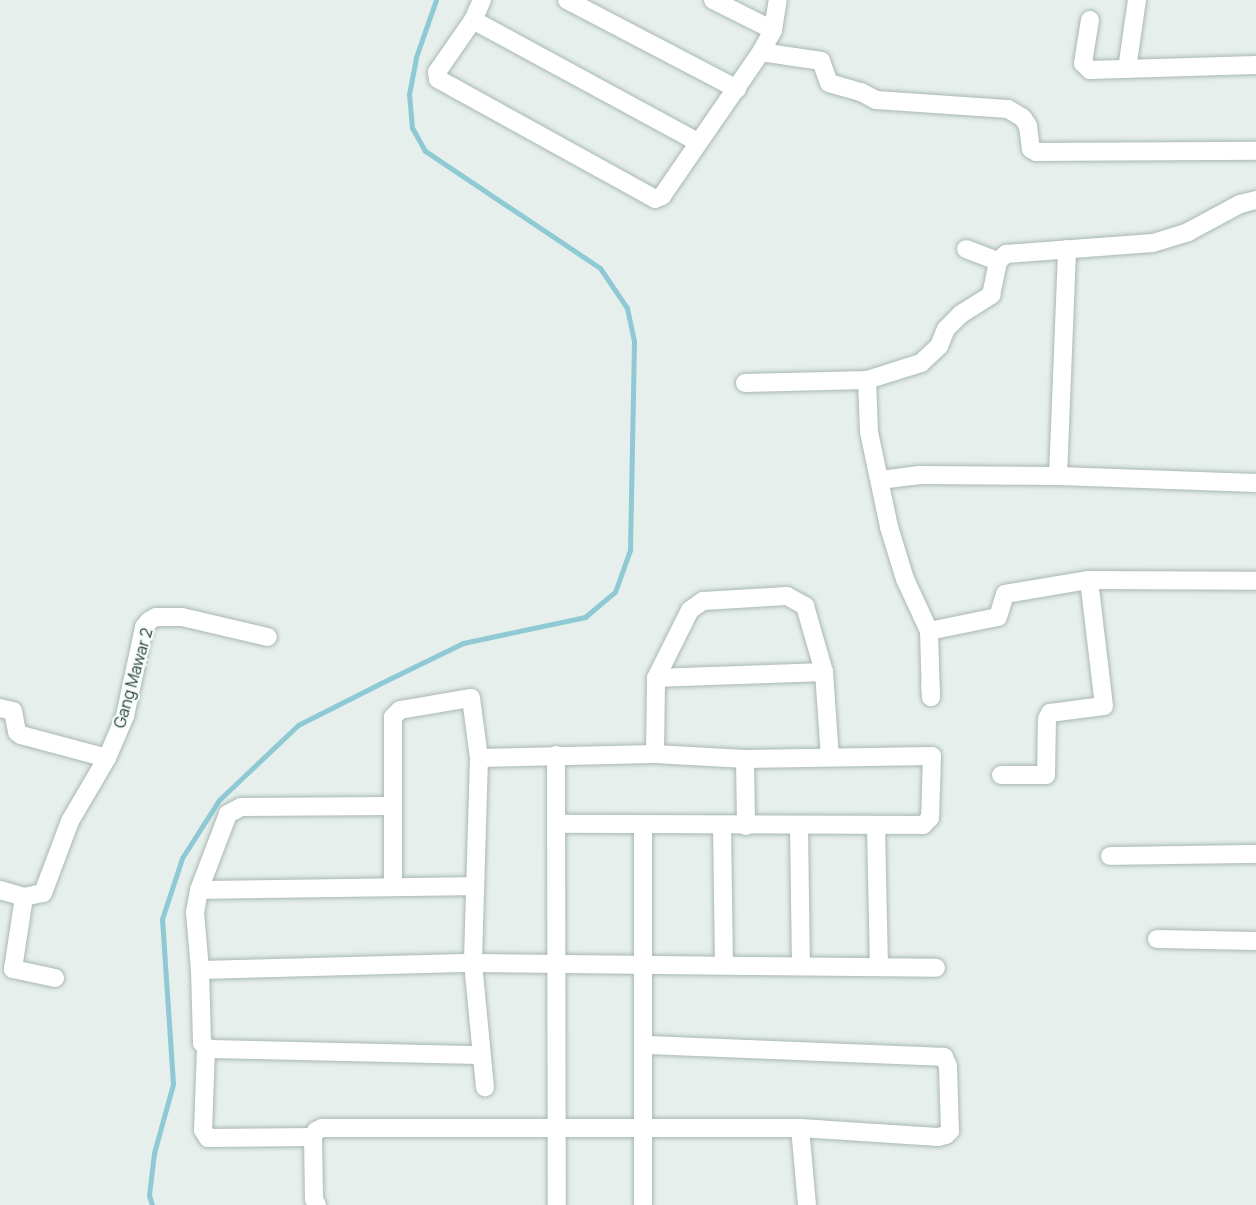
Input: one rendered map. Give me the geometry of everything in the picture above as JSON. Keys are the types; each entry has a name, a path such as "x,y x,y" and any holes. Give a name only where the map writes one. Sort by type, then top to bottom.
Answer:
{"street":[{"path":"482,0 473,20 437,72 438,79 653,199 662,196 761,52 773,30 778,0"},
{"path":"567,0 737,89"},
{"path":"713,0 773,30"},
{"path":"1127,69 1137,0"},
{"path":"473,20 698,142"},
{"path":"1090,20 1084,67 1090,70 1256,65"},
{"path":"761,52 821,61 829,83 861,92 876,100 1008,110 1023,118 1028,126 1031,149 1036,152 1256,151"},
{"path":"746,383 867,380 921,363 939,346 946,329 961,314 991,295 998,261 1006,254 1160,241 1188,232 1240,204 1256,200"},
{"path":"966,249 998,261"},
{"path":"1058,476 1067,249"},
{"path":"867,380 869,432 889,527 905,579 928,631 931,697 930,684"},
{"path":"880,480 920,475 1058,476 1256,483"},
{"path":"928,631 998,617 1006,594 1089,580 1256,581"},
{"path":"1001,775 1046,775 1047,719 1050,713 1104,706 1089,580"},
{"path":"656,754 656,678 690,610 699,602 787,596 805,606 824,672 830,757"},
{"name":"Gang Mawar 2","path":"24,897 43,893 70,821 107,758 125,716 144,627 149,621 156,617 182,617 268,637"},
{"path":"656,678 824,672"},
{"path":"393,887 393,721 397,711 472,699 479,758 472,963 485,1087"},
{"path":"0,708 13,711 17,732 21,735 107,758"},
{"path":"479,758 656,754 746,759 932,756 931,815 928,823 876,826 558,824"},
{"path":"556,755 558,824 557,1205"},
{"path":"746,759 746,826"},
{"path":"313,1137 208,1138 203,1130 206,1049 201,1039 200,970 195,917 199,891 225,818 231,810 241,807 393,806"},
{"path":"643,825 643,1205"},
{"path":"722,825 724,964"},
{"path":"799,826 801,966"},
{"path":"876,826 879,967"},
{"path":"1110,856 1256,854"},
{"path":"199,891 473,886"},
{"path":"0,890 24,897 13,969 55,978"},
{"path":"1157,939 1256,941"},
{"path":"200,970 472,963 644,963 936,968"},
{"path":"317,1205 314,1199 313,1137 316,1131 322,1128 644,1126 800,1128 946,1135 950,1127 944,1057 644,1045"},
{"path":"206,1049 481,1055"},
{"path":"800,1128 807,1205"}],"waterway":[{"path":"152,1205 149,1195 154,1153 173,1084 162,919 182,858 219,800 298,725 379,684 463,643 585,617 615,592 630,550 634,341 627,308 600,268 425,151 412,128 409,94 416,57 436,0"}]}
